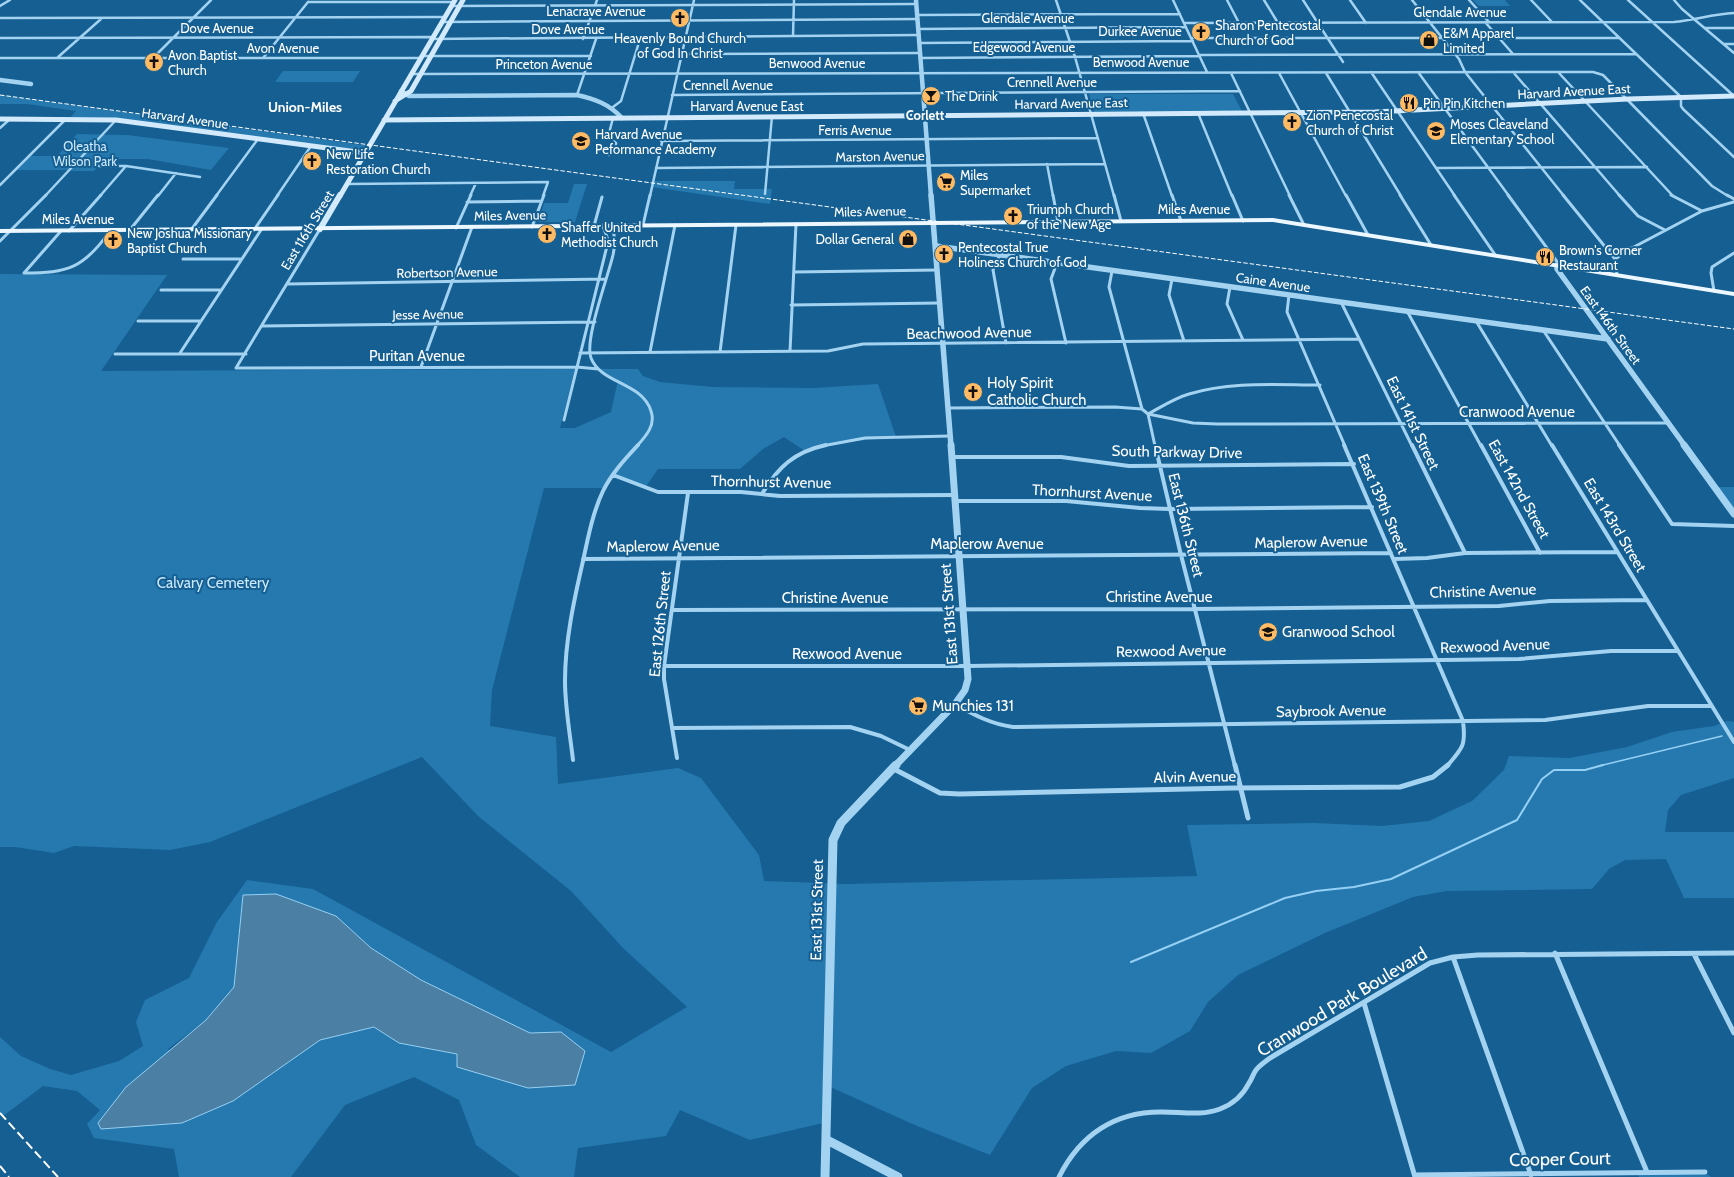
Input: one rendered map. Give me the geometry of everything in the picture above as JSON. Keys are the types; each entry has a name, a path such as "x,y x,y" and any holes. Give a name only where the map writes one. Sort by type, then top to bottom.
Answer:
{"main road":[{"path":"409,94 463,0"},
{"name":"East 116th Street","path":"320,229 454,3"},
{"name":"East 116th Street","path":"395,102 409,94"},
{"name":"Harvard Avenue East","path":"384,120 1143,113 1351,113 1628,99 1734,96"},
{"name":"Harvard Avenue","path":"0,119 116,120 365,153"},
{"name":"Miles Avenue","path":"0,231 190,231 934,222 1273,220 1734,294"}],"street":[{"path":"1,6 10,0"},
{"path":"153,58 211,0"},
{"path":"583,39 597,0"},
{"path":"643,225 694,0"},
{"path":"793,36 794,0"},
{"path":"1056,0 1064,28 1075,57 1121,221"},
{"path":"1173,0 1207,72"},
{"path":"1227,0 1239,23"},
{"path":"1264,0 1278,23"},
{"path":"1303,0 1343,62"},
{"path":"1350,0 1366,22"},
{"path":"1412,0 1455,54 1465,72 1615,259 1616,275"},
{"path":"1469,0 1489,22"},
{"path":"1531,0 1552,22"},
{"path":"1580,0 1681,97 1681,106 1683,109 1734,157"},
{"path":"1628,0 1734,96"},
{"path":"1674,0 1694,20 1734,53"},
{"path":"263,58 309,1 454,3 460,6 794,5 916,2"},
{"name":"East 131st Street","path":"825,1177 833,840 841,822 894,769 910,750 955,704 964,690 968,680 960,556 916,2"},
{"name":"Glendale Avenue","path":"1184,23 1652,22 1694,20 1713,14 1734,13"},
{"name":"Lenacrave Avenue","path":"442,22 793,20 1060,14 1180,14"},
{"path":"0,18 445,17"},
{"path":"57,58 101,18"},
{"path":"1485,22 1513,54"},
{"name":"Glendale Avenue","path":"918,29 1186,27"},
{"path":"1704,28 1734,28"},
{"name":"Dove Avenue","path":"0,38 640,39 686,37 919,35"},
{"name":"Durkee Avenue","path":"920,43 1442,38"},
{"path":"1499,38 1619,38"},
{"path":"577,95 596,39"},
{"path":"613,107 621,101 640,39"},
{"path":"1724,44 1734,44"},
{"name":"Edgewood Avenue","path":"682,54 1075,57 1338,54 1636,54"},
{"name":"Avon Avenue","path":"0,58 590,56"},
{"path":"1326,72 1431,245"},
{"path":"1371,72 1496,256"},
{"name":"East 146th Street","path":"1418,72 1558,263 1556,269 1734,514"},
{"path":"1513,72 1638,216 1665,230"},
{"path":"1558,72 1669,193 1702,211"},
{"name":"Benwood Avenue","path":"677,74 1589,72 1603,75 1628,99"},
{"path":"1231,73 1304,225"},
{"path":"1278,73 1368,235"},
{"name":"Princeton Avenue","path":"411,74 677,74"},
{"path":"0,80 31,84"},
{"path":"401,91 409,94 429,96 577,95 599,100 613,107 622,118"},
{"name":"Crennell Avenue","path":"672,95 1240,91"},
{"path":"1628,99 1712,186 1734,201"},
{"path":"1143,113 1181,221"},
{"path":"1198,113 1243,221"},
{"path":"765,194 772,116"},
{"path":"609,155 615,150 616,143 608,137 613,118"},
{"path":"0,128 10,119"},
{"path":"0,185 66,119"},
{"path":"0,241 116,120"},
{"name":"Ferris Avenue","path":"661,142 1098,138"},
{"path":"190,231 258,139"},
{"path":"180,353 242,259 257,230 311,146"},
{"path":"1047,164 1058,222"},
{"name":"Marston Avenue","path":"656,168 1105,164"},
{"path":"99,166 126,166 200,177"},
{"path":"69,231 126,166"},
{"path":"1437,168 1647,168"},
{"path":"129,231 176,173"},
{"path":"347,184 548,182 532,227"},
{"path":"456,228 476,183"},
{"path":"594,226 602,197"},
{"path":"1615,259 1632,248 1702,211 1734,201"},
{"path":"467,202 541,202"},
{"path":"790,351 796,224"},
{"path":"650,352 675,225"},
{"path":"720,352 736,225"},
{"path":"564,420 608,246 608,240 603,226"},
{"path":"572,760 565,684 566,660 569,625 583,559 593,520 602,494 613,475 625,459 644,438 653,420 652,412 646,400 636,390 598,369 589,353 595,322 615,244 613,226"},
{"path":"421,367 472,227"},
{"name":"East 116th Street","path":"236,368 246,354 320,229"},
{"path":"61,231 24,273 50,272 76,266 90,255 110,231"},
{"name":"Caine Avenue","path":"936,246 1608,339"},
{"path":"1609,251 1632,248"},
{"path":"1609,251 1627,252"},
{"path":"1714,291 1711,273 1712,267 1734,253"},
{"path":"1000,255 993,270 1006,343"},
{"path":"183,259 242,259"},
{"path":"1056,263 1051,279 1066,343"},
{"path":"794,272 938,270"},
{"path":"1112,271 1109,287 1142,408 1148,414 1189,394 1209,389 1232,386 1320,385"},
{"name":"Robertson Avenue","path":"288,284 606,279"},
{"path":"1172,279 1169,295 1184,341"},
{"path":"1230,287 1227,304 1242,340"},
{"path":"162,290 221,290"},
{"name":"East 139th Street","path":"1289,295 1287,312 1354,464 1463,721"},
{"name":"East 141st Street","path":"1341,302 1465,553"},
{"path":"791,305 940,303"},
{"name":"East 142nd Street","path":"1407,311 1540,553"},
{"path":"138,321 201,321"},
{"name":"East 143rd Street","path":"1476,321 1734,742"},
{"name":"Jesse Avenue","path":"262,326 595,322"},
{"path":"1542,330 1672,524 1734,526"},
{"name":"Beachwood Avenue","path":"580,353 828,351 863,344 1066,343 1359,338"},
{"path":"114,354 246,354"},
{"name":"Puritan Avenue","path":"236,368 577,366 598,369"},
{"path":"948,408 1142,408"},
{"name":"Cranwood Avenue","path":"1148,414 1193,423 1217,424 1668,423"},
{"name":"East 136th Street","path":"1148,414 1159,466 1194,609 1225,724 1248,818"},
{"path":"762,494 772,475 785,463 805,451 845,442 880,437 950,436"},
{"name":"South Parkway Drive","path":"952,457 1061,457 1129,466 1354,464"},
{"name":"Thornhurst Avenue","path":"613,475 658,492 762,494 780,496 1066,501 1140,508 1170,509 1372,507"},
{"name":"East 126th Street","path":"677,758 664,679 664,666 688,493"},
{"path":"1394,558 1427,558 1465,553 1617,552"},
{"name":"Maplerow Avenue","path":"583,559 1391,553"},
{"name":"Christine Avenue","path":"672,610 1194,609 1499,606 1562,600 1646,600"},
{"name":"Rexwood Avenue","path":"664,666 968,666 1519,659 1611,651 1678,651"},
{"name":"Saybrook Avenue","path":"955,704 984,721 996,725 1013,727 1545,720 1635,707 1711,706"},
{"name":"Alvin Avenue","path":"894,769 924,786 946,793 1400,787 1433,777 1447,767 1457,755 1465,740 1463,721"},
{"path":"672,728 850,727 872,731 887,736 910,750"},
{"name":"Cranwood Park Boulevard","path":"1059,1177 1069,1158 1078,1147 1100,1128 1125,1117 1140,1113 1164,1112 1192,1115 1220,1109 1239,1098 1249,1085 1256,1071 1270,1058 1430,963 1453,957 1478,955 1734,953"},
{"path":"1555,954 1647,1172"},
{"path":"1694,954 1734,1033"},
{"path":"1453,957 1531,1175"},
{"path":"1364,1002 1415,1176"},
{"path":"827,1140 898,1177"},
{"name":"Cooper Court","path":"1415,1176 1563,1176 1647,1172 1705,1172"}],"green space":[{"path":"1473,0 1505,0 1510,6 1479,6"},
{"path":"283,71 360,71 353,82 275,82"},
{"path":"1089,94 1233,94 1242,111 1094,112"},
{"path":"0,95 369,146 365,153 116,120 69,119 76,111 27,104 0,104"},
{"name":"Oleatha Wilson Park","path":"77,134 127,135 229,148 211,170 148,159 104,159 94,171 15,170 29,156 57,156"},
{"path":"653,181 735,181 734,189 772,189 770,204 651,187"},
{"path":"574,184 587,184 575,222 538,222 544,203 568,203"},
{"name":"Calvary Cemetery","path":"0,274 167,275 101,371 575,369 560,428 575,428 611,412 618,380 598,369 638,369 643,376 660,382 713,387 814,388 878,384 896,437 845,442 805,451 784,437 763,449 740,469 658,469 645,488 614,475 606,488 544,488 492,690 490,726 556,737 558,784 678,768 701,778 759,855 764,881 846,884 1197,876 1187,825 1314,823 1382,826 1429,821 1472,801 1504,770 1509,756 1570,758 1627,747 1672,732 1714,726 1727,721 1734,722 1734,778 1681,795 1668,810 1665,832 1734,832 1734,898 1684,898 1666,859 1625,860 1609,869 1592,889 1447,891 1413,897 1325,933 1238,975 1208,1002 1190,1031 1151,1053 1116,1051 1066,1066 1032,1088 990,1155 917,1126 828,1086 827,1122 750,1140 680,1110 666,1136 578,1148 574,1177 520,1177 476,1145 459,1100 414,1077 345,1105 291,1177 179,1177 174,1149 94,1138 87,1124 100,1110 77,1091 43,1086 3,1116 0,1113 0,1037 21,1056 50,1069 71,1075 119,1061 143,1046 136,1022 145,1000 189,978 217,922 247,880 313,889 611,1052 687,1007 623,948 571,891 478,816 422,757 210,842 170,850 74,846 54,853 15,847 0,847","holes":["243,895 336,916 371,948 421,980 530,1033 561,1032 457,1054 400,1043 374,1027 320,1040 233,1101 168,1049 206,1020 234,987"]},
{"path":"1715,487 1734,487 1734,514"},
{"path":"1637,1172 1705,1172 1711,1177 1639,1177"}],"shaded area":[{"path":"276,894 336,916 371,948 421,980 530,1033 561,1032 585,1051 575,1085 528,1088 457,1067 457,1054 399,1043 374,1027 320,1040 233,1101 182,1123 101,1129 98,1123 126,1087 206,1020 234,987 243,895"}],"waterway":[{"path":"1602,765 1722,736"},
{"path":"1131,962 1285,898 1316,891 1354,887 1391,879 1517,820 1542,779 1554,770 1585,770 1602,765"}],"railway":[{"path":"0,95 1734,329"},
{"path":"0,1113 58,1177"},
{"path":"0,1166 9,1177"}],"place":[{"name":"Heavenly Bound Church of God In Christ","path":"680,18"},
{"name":"Sharon Pentecostal Church of God","path":"1201,32"},
{"name":"E&M Apparel Limited","path":"1429,40"},
{"name":"Avon Baptist Church","path":"154,62"},
{"name":"The Drink","path":"931,96"},
{"name":"Pin Pin Kitchen","path":"1409,103"},
{"name":"Zion Penecostal Church of Christ","path":"1292,122"},
{"name":"Moses Cleaveland Elementary School","path":"1436,131"},
{"name":"Harvard Avenue Peformance Academy","path":"581,141"},
{"name":"New Life Restoration Church","path":"312,161"},
{"name":"Miles Supermarket","path":"946,182"},
{"name":"Triumph Church of the New Age","path":"1013,216"},
{"name":"Shaffer United Methodist Church","path":"547,234"},
{"name":"Dollar General","path":"908,239"},
{"name":"New Joshua Missionary Baptist Church","path":"113,240"},
{"name":"Pentecostal True Holiness Church of God","path":"944,254"},
{"name":"Brown's Corner Restaurant","path":"1545,257"},
{"name":"Holy Spirit Catholic Church","path":"973,392"},
{"name":"Granwood School","path":"1268,632"},
{"name":"Munchies 131","path":"918,706"}],"district":[{"name":"Union-Miles","path":"305,107"},
{"name":"Corlett","path":"925,115"}]}
